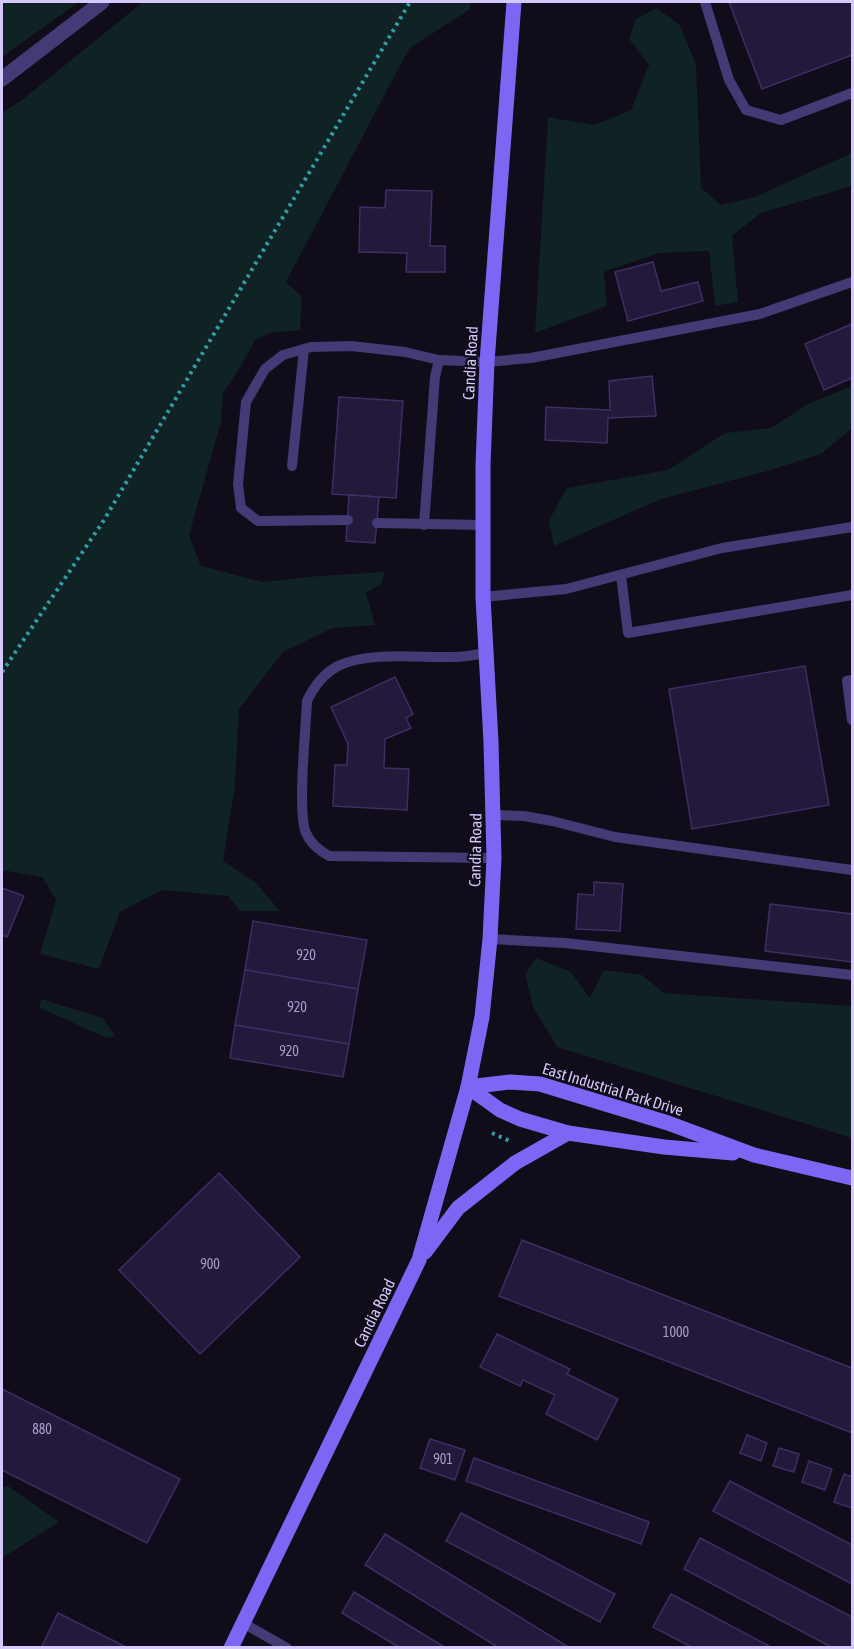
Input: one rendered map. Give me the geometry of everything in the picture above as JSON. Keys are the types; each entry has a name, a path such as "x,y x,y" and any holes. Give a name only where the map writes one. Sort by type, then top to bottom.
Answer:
{"main road":[{"name":"Candia Road","path":"231,1647 419,1260 468,1087 482,1017 490,939 494,858 483,597 482,525 487,362 514,2"},
{"name":"East Industrial Park Drive","path":"468,1087 510,1082 540,1084 668,1123 754,1155 852,1178"},
{"name":"East Industrial Park Drive","path":"468,1087 500,1110 520,1119 568,1133 664,1147 754,1155"},
{"path":"419,1260 458,1208 515,1163 568,1133"}],"street":[{"path":"2,79 102,2"}],"lane":[{"path":"705,2 729,81 746,110 781,120 852,93"},
{"path":"348,520 258,521 241,508 238,484 246,402 265,369 283,355 311,347 351,346 405,352 439,360 487,362 531,358 760,314 852,282"},
{"path":"292,466 304,349"},
{"path":"424,525 434,387 439,360"},
{"path":"376,523 482,525"},
{"path":"483,597 566,590 722,548 852,527"},
{"path":"621,575 628,633 852,595"},
{"path":"486,653 457,657 379,658 355,661 338,666 324,675 307,701 302,810 305,831 314,847 329,856 494,858"},
{"path":"852,680 847,681 852,720"},
{"path":"493,815 524,816 615,837 852,870"},
{"path":"490,939 565,943 852,975"},
{"path":"243,1623 287,1647"}],"path":[{"path":"2,672 104,520 410,2"},
{"path":"492,1133 515,1143"}],"green space":[{"path":"2,2 79,2 2,57"},
{"path":"143,2 470,2 470,9 410,48 403,60 286,282 302,297 300,330 270,333 255,340 223,393 221,422 189,535 201,566 263,582 385,572 381,584 366,593 375,625 333,628 283,652 239,709 235,784 223,861 256,883 280,911 240,911 228,896 162,890 120,912 99,969 40,954 56,900 42,877 2,870 2,113 23,99"},
{"path":"656,8 680,25 696,65 701,188 721,205 755,197 852,153 852,186 761,213 732,236 738,302 715,306 709,251 659,253 604,272 607,306 535,333 548,117 595,125 631,110 649,65 629,39 636,19"},
{"path":"852,386 852,428 821,454 764,472 661,499 554,546 549,520 567,488 668,470 725,433 771,428 808,404"},
{"path":"536,958 571,972 590,998 604,970 642,975 664,993 852,1006 852,1138 557,1047 533,1007 525,974"},
{"path":"41,999 103,1018 115,1036 107,1038 40,1008"},
{"path":"8,1486 59,1522 2,1558 2,1488"}],"building":[{"path":"729,2 852,2 852,55 762,89"},
{"path":"386,190 432,191 430,246 445,246 445,272 406,272 407,253 359,252 360,207 385,208"},
{"path":"653,262 661,291 698,282 703,301 628,321 615,272"},
{"path":"852,324 852,378 824,390 805,344"},
{"path":"652,376 656,416 608,418 607,443 545,440 546,407 610,410 609,381"},
{"path":"339,397 403,401 396,498 332,494"},
{"path":"349,495 379,497 375,543 346,541"},
{"path":"805,666 829,805 692,829 669,689"},
{"path":"395,677 413,714 406,718 411,728 385,739 384,768 409,769 407,810 333,806 335,765 347,765 348,744 331,707"},
{"path":"594,882 623,884 620,931 576,929 578,894 594,895"},
{"path":"2,888 24,896 7,937 2,935"},
{"path":"770,904 852,914 852,962 765,951"},
{"path":"253,921 367,940 358,989 245,970"},
{"path":"245,970 358,989 349,1044 235,1025"},
{"path":"235,1025 349,1044 343,1077 230,1058"},
{"path":"219,1173 300,1257 200,1354 119,1270"},
{"path":"522,1240 852,1368 852,1433 499,1296"},
{"path":"497,1334 570,1369 567,1374 618,1399 597,1440 546,1414 555,1395 523,1380 520,1386 480,1367"},
{"path":"2,1389 180,1479 147,1543 2,1470"},
{"path":"747,1435 767,1443 761,1461 740,1453"},
{"path":"430,1439 465,1450 455,1480 420,1468"},
{"path":"779,1448 799,1454 794,1472 773,1466"},
{"path":"474,1458 649,1522 641,1544 466,1481"},
{"path":"809,1461 832,1469 825,1490 802,1482"},
{"path":"844,1474 852,1477 852,1508 834,1502"},
{"path":"730,1481 852,1545 852,1584 713,1511"},
{"path":"461,1513 615,1594 600,1622 446,1541"},
{"path":"385,1534 570,1648 499,1648 365,1565"},
{"path":"700,1538 852,1617 852,1648 833,1648 684,1569"},
{"path":"354,1592 446,1648 400,1648 342,1613"},
{"path":"671,1594 773,1648 693,1648 653,1627"},
{"path":"58,1613 128,1648 41,1648"}]}
